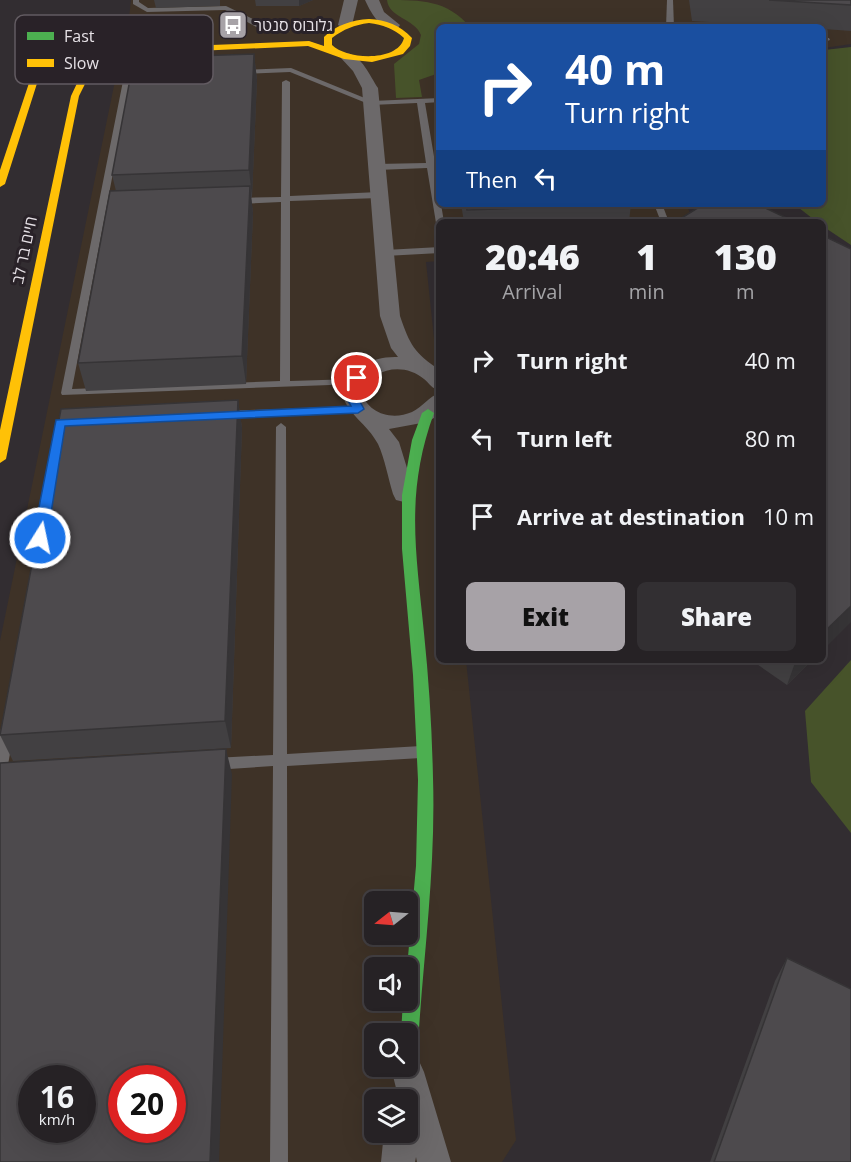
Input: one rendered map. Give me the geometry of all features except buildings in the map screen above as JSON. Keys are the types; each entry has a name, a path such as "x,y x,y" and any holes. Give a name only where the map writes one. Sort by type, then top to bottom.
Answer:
{"main road":[{"path":"96,11 101,15"},
{"path":"213,34 286,31 370,22 393,25 404,32 409,41 404,49 391,56 372,59 340,54 309,43 213,49"},
{"path":"340,54 327,40 330,34 343,26"},
{"path":"0,184 33,84"},
{"name":"חיים בר לב","path":"0,459 75,96 81,84"},
{"path":"409,1023 425,858 424,752 407,512 412,450 434,407"}],"street":[{"path":"343,26 351,0"},
{"path":"372,0 377,12 393,25"},
{"path":"340,54 359,69 370,95 390,316 401,348 417,366 436,379"},
{"path":"370,95 382,62 391,56"},
{"path":"390,316 381,349 360,377 351,396 382,433 392,451 407,512"},
{"path":"360,377 391,363 417,366"},
{"path":"363,413 402,422 434,407"},
{"path":"408,1077 434,1162"},
{"path":"398,1162 400,1143"}],"lane":[{"path":"136,0 135,3 147,10 226,4 263,27 286,31"},
{"path":"670,0 670,24"},
{"path":"233,72 291,70 370,95 421,101 436,100"},
{"path":"285,385 286,82"},
{"path":"126,84 66,393 285,385 360,377"},
{"path":"421,101 436,197"},
{"path":"377,167 431,165"},
{"path":"229,201 379,195"},
{"path":"102,206 114,205"},
{"path":"385,253 436,250"},
{"path":"217,416 363,413"},
{"path":"279,1162 281,427"},
{"path":"4,773 10,712"},
{"path":"198,765 424,752"}],"shaded area":[{"path":"131,0 851,0 851,44 826,48 826,24 436,24 436,207 687,207 693,219 436,219 436,261 426,262 436,358 436,663 466,663 516,1140 502,1162 0,1162 0,641 114,84 213,84 213,15 129,15"}],"green space":[{"path":"387,0 433,3 452,11 467,24 436,24 436,74 419,80 422,97 396,98 394,64 419,44 421,35 418,29 397,15"},
{"path":"851,47 851,245 826,228 826,219 813,219 798,207 826,207 826,50"},
{"path":"851,660 851,833 811,782 805,711"}],"traffic: fast":[{"path":"411,1023 422,899 426,801 422,696 408,522 412,468 418,440 428,413"}],"traffic: slow":[{"path":"213,47 309,43 347,57 372,59 400,52 406,46 408,38 400,30 390,25 380,22 358,22 347,25 328,37 328,46 333,51"},
{"path":"0,184 33,84"},
{"path":"0,459 75,96 81,84"}],"place":[{"name":"גלובוס סנטר","path":"233,25"}],"route":[{"path":"40,538 60,423 358,409 351,396 352,386 357,378"}]}
